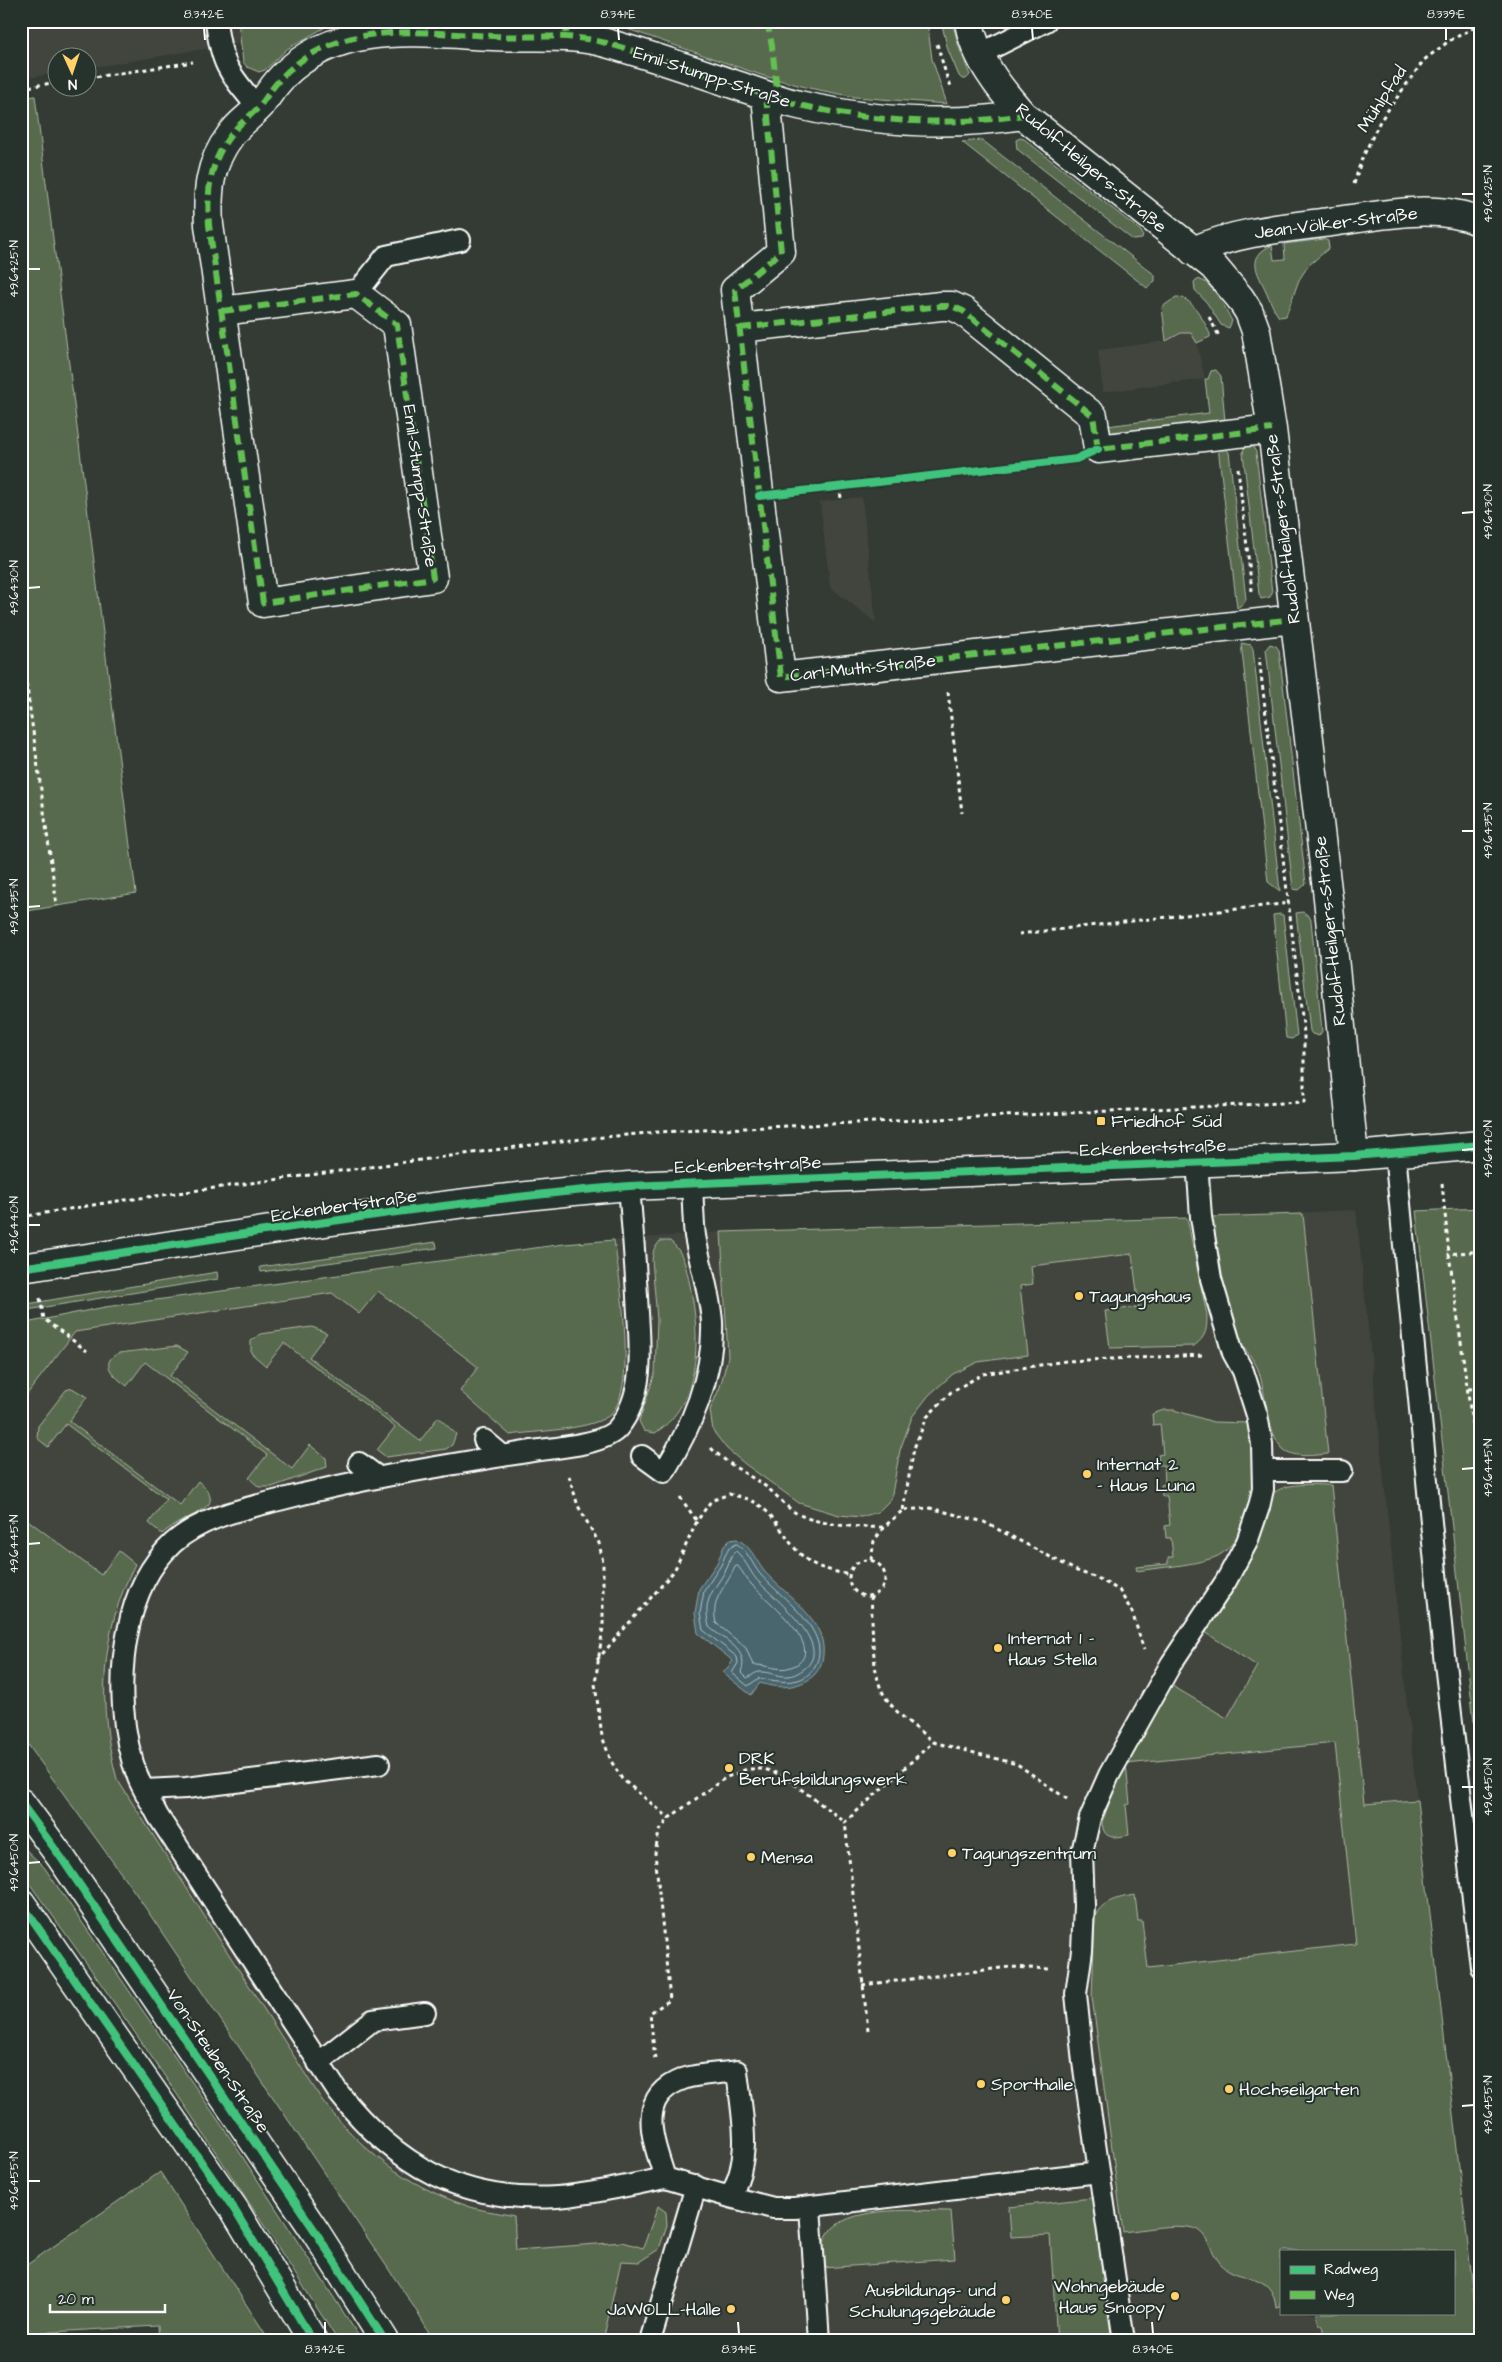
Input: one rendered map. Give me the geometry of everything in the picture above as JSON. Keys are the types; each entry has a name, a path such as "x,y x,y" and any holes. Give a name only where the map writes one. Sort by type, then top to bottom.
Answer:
{"street":[{"name":"Rudolf-Heilgers-Straße","path":"969,21 970,31 980,54 999,87 1023,115 1218,271 1249,312 1256,331 1272,429 1328,898 1354,1156"},
{"name":"Emil-Stumpp-Straße","path":"356,294 397,325 433,578 263,603 209,226 207,194 215,164 230,135 258,108 282,76 316,52 334,43 360,35 407,31 586,39 605,43 766,96 859,117 927,122 976,121 1023,115"},
{"name":"Carl-Muth-Straße","path":"766,96 780,252 735,290 781,677 1294,618"},
{"name":"Jean-Völker-Straße","path":"1193,251 1212,242 1250,233 1351,220 1423,213 1460,216 1481,222"},
{"path":"222,311 356,294"},
{"path":"740,328 952,306 963,311 1093,416 1098,449 1272,429"},
{"name":"Eckenbertstraße","path":"21,1268 554,1192 692,1183 1354,1156 1481,1146"},
{"name":"Von-Steuben-Straße","path":"21,1803 60,1856 315,2230 385,2341"},
{"path":"21,1903 234,2209 313,2341"}],"lane":[{"path":"216,21 225,65 232,78 258,108"},
{"path":"980,54 1046,21"},
{"path":"356,294 386,256 460,240"},
{"path":"1395,1153 1444,1655 1481,1967"},
{"path":"1124,2341 1083,2062 1076,1994 1084,1906 1082,1852 1090,1818 1109,1775 1171,1664 1226,1581 1247,1542 1259,1507 1264,1471 1262,1444 1256,1414 1243,1371 1233,1353 1210,1279 1201,1217 1197,1162"},
{"path":"642,1456 664,1472 694,1415 702,1393 710,1356 712,1322 695,1234 692,1183"},
{"path":"629,1186 634,1239 640,1360 636,1390 631,1406 617,1430 602,1439 378,1476 247,1501 226,1514 189,1531 153,1555 132,1609 126,1640 123,1674 124,1711 129,1749 144,1790 318,2063 358,2118 416,2166 475,2192 516,2198 558,2197 666,2178 773,2208 810,2206 1099,2172"},
{"path":"484,1440 503,1456"},
{"path":"359,1463 378,1476"},
{"path":"1264,1471 1342,1471"},
{"path":"144,1790 186,1788 379,1764"},
{"path":"318,2063 373,2020 426,2012"},
{"path":"666,2178 654,2143 650,2121 654,2103 666,2087 684,2079 737,2071 745,2146 743,2165 730,2197"},
{"path":"650,2341 696,2186"},
{"path":"810,2206 819,2341"}],"path":[{"path":"936,40 948,81 976,121"},
{"path":"98,77 202,61 225,65"},
{"path":"21,88 48,84"},
{"path":"1204,310 1221,341"},
{"path":"21,1217 130,1199 571,1140 660,1132 1304,1102 1304,1033 1234,433"},
{"path":"840,486 841,500"},
{"path":"21,644 57,906"},
{"path":"944,658 962,813"},
{"path":"1019,934 1328,898"},
{"path":"1438,1150 1449,1254 1481,1489"},
{"path":"1449,1254 1481,1251"},
{"path":"40,1300 44,1319 87,1351"},
{"path":"903,1510 914,1448 927,1417 951,1392 982,1374 1066,1361 1188,1357 1233,1353"},
{"path":"1468,1390 1481,1388"},
{"path":"694,1415 708,1445 722,1458 764,1486 794,1512 838,1525 860,1528 884,1527"},
{"path":"558,1447 578,1506 599,1543 601,1552 603,1627 595,1684 602,1736 611,1761 622,1778 668,1818"},
{"path":"597,1661 674,1571 697,1521 711,1501 728,1494 754,1502 771,1515 794,1548 806,1560 821,1568 849,1576"},
{"path":"872,1560 874,1541 884,1527 903,1510 930,1508 984,1522 1077,1571 1098,1578 1119,1590 1132,1612 1143,1649 1171,1664"},
{"path":"864,1560 872,1560 883,1570 884,1586 871,1596 862,1596 854,1592 849,1576 851,1568 857,1563 864,1560"},
{"path":"871,1596 876,1672 882,1691 894,1708 933,1742 1017,1764 1054,1788 1090,1818"},
{"path":"845,1822 933,1742"},
{"path":"660,2096 650,2013 670,2000 655,1853 659,1832 668,1818 725,1778 747,1770 764,1768 782,1775 845,1822 868,2030"},
{"path":"862,1984 1010,1967 1037,1966 1057,1970 1078,1979"}],"shaded area":[{"path":"21,21 336,21 287,49 265,70 259,72 247,67 243,62 240,43 98,66 98,48 48,48 48,74 21,79"},
{"path":"1181,333 1191,333 1197,343 1205,379 1103,392 1098,350 1166,341"},
{"path":"862,497 876,623 830,587 820,502"},
{"name":"DRK Berufsbildungswerk","path":"1356,1210 1417,1800 1479,2341 434,2341 414,2307 136,1894 21,1735 21,1324 105,1307 564,1244 735,1231 1187,1218"}],"green space":[{"path":"238,21 336,21 287,49 265,70 259,72 247,67 243,62"},
{"path":"604,21 927,21 932,59 947,104 855,97 809,88 764,76"},
{"path":"941,21 952,21 959,47 970,75 966,79 962,79 959,76 948,50"},
{"path":"35,96 136,893 21,912 21,98"},
{"path":"1024,139 1141,231 1142,239 1133,240 1017,149 1016,140"},
{"path":"982,140 1155,275 1155,281 1147,288 962,142"},
{"path":"1324,239 1328,241 1329,248 1308,266 1299,280 1286,316 1279,317 1273,308 1257,271 1256,260 1264,250 1272,245 1274,260 1285,259 1284,244"},
{"path":"1197,279 1208,285 1218,296 1232,321 1229,328 1221,325 1207,303 1195,290 1194,282"},
{"path":"1176,297 1187,301 1197,310 1210,337 1197,343 1191,333 1181,333 1166,341 1162,307"},
{"path":"1216,370 1221,376 1225,421 1108,438 1107,426 1209,413 1205,379 1208,379 1211,371"},
{"path":"1218,447 1223,447 1229,452 1246,599 1237,608"},
{"path":"1253,447 1256,452 1272,593 1270,597 1261,599 1243,453 1244,448"},
{"path":"1241,643 1251,645 1253,649 1280,891 1268,882"},
{"path":"1270,644 1276,646 1279,650 1306,884 1299,890 1293,889 1266,649"},
{"path":"1303,912 1311,920 1322,1031 1319,1036 1312,1034 1310,1031 1296,913"},
{"path":"1273,915 1283,915 1297,1035 1292,1039 1286,1038"},
{"path":"1481,1208 1481,1783 1416,1211"},
{"path":"1303,1214 1328,1454 1305,1456 1293,1454 1283,1449 1273,1433 1259,1372 1240,1341 1228,1307 1217,1263 1209,1217"},
{"path":"1187,1218 1207,1315 1205,1333 1198,1343 1194,1346 1110,1348 1105,1311 1139,1307 1132,1254 1031,1266 1033,1284 1020,1286 1028,1355 978,1362 953,1374 929,1395 912,1417 900,1450 891,1499 878,1512 861,1517 839,1515 799,1503 727,1449 713,1431 710,1410 720,1387 728,1357 721,1232"},
{"path":"614,1240 625,1334 623,1386 617,1405 607,1417 587,1425 510,1435 460,1391 478,1367 378,1291 359,1314 332,1293 75,1332 21,1402 21,1324 105,1307 564,1244"},
{"path":"660,1241 670,1241 675,1245 684,1261 696,1324 696,1345 690,1386 682,1404 671,1420 655,1433 644,1431 639,1421 655,1373 657,1319 652,1260 654,1249"},
{"path":"436,1242 437,1248 261,1272 260,1267"},
{"path":"217,1272 218,1279 21,1311 21,1305"},
{"path":"312,1327 327,1333 309,1357 420,1441 438,1417 456,1434 452,1445 446,1449 386,1457 377,1450 395,1427 284,1343 266,1366 251,1353 251,1341 260,1334"},
{"path":"177,1346 188,1352 170,1376 292,1469 310,1445 326,1458 327,1467 272,1487 259,1487 249,1478 267,1455 145,1362 127,1386 110,1370 109,1361 119,1353"},
{"path":"72,1388 87,1397 69,1421 180,1505 198,1481 206,1488 210,1503 201,1511 172,1526 162,1534 149,1523 166,1499 66,1424 48,1447 37,1438 38,1426 66,1390"},
{"path":"1164,1410 1174,1410 1213,1422 1248,1423 1254,1472 1252,1496 1239,1534 1223,1553 1195,1563 1137,1571 1136,1567 1168,1564 1168,1557 1173,1557 1171,1538 1166,1538 1165,1526 1170,1525 1167,1496 1162,1496 1161,1485 1165,1484 1164,1465 1159,1465 1158,1455 1163,1454 1160,1424 1153,1425 1152,1414"},
{"path":"1307,1484 1331,1485 1364,1804 1417,1800 1479,2341 1325,2341 1322,2325 1319,2325 1317,2314 1454,2314 1454,2250 1280,2250 1280,2307 1276,2308 1273,2295 1268,2287 1262,2282 1228,2270 1217,2259 1206,2238 1198,2230 1177,2226 1123,2232 1092,1997 1095,1916 1102,1906 1123,1897 1135,1895 1138,1921 1142,1921 1148,1968 1356,1944 1335,1743 1126,1764 1130,1804 1126,1805 1129,1835 1114,1837 1107,1835 1102,1822 1127,1757 1169,1684 1227,1718 1257,1666 1205,1632 1250,1556 1271,1495 1284,1488"},
{"path":"21,1515 101,1575 119,1551 135,1564 123,1590 115,1617 105,1670 106,1724 117,1779 322,2100 337,2118 368,2149 403,2176 443,2197 471,2207 514,2216 516,2250 623,2242 643,2248 658,2206 666,2212 667,2225 659,2249 639,2262 621,2261 603,2341 434,2341 414,2307 136,1894 21,1735"},
{"path":"21,1845 44,1867 231,2139 362,2341 338,2341 183,2104 21,1872"},
{"path":"160,2172 270,2341 159,2341 158,2326 33,2333 33,2341 21,2341 21,2269"},
{"path":"1092,2198 1112,2341 1057,2341 1050,2235 1011,2237 1009,2207"},
{"path":"889,2211 951,2211 955,2259 822,2268 822,2253 826,2237 832,2229 843,2221 856,2216"}],"water":[{"path":"737,1539 749,1549 764,1571 812,1619 818,1630 822,1642 822,1663 814,1675 802,1683 784,1687 760,1683 751,1695 723,1673 733,1661 698,1633 695,1613 699,1589 717,1563 724,1546 730,1540"}],"marked path":[{"path":"565,21 567,37"},
{"path":"767,21 778,99"},
{"path":"222,311 356,294 397,325 433,578 263,603 209,225 208,201 214,168 230,136 260,106 283,76 305,58 330,45 355,38 382,34 410,32 578,38 606,43 775,98 827,111 883,119 939,122 995,119 1023,115"},
{"path":"766,96 781,252 735,290 781,677 1294,619"},
{"path":"740,328 952,306 963,311 1093,416 1098,449 1272,429"}],"cycle path":[{"path":"759,496 1076,459 1098,449"},
{"path":"21,1268 400,1212 553,1193 629,1186 1354,1156 1481,1145"},
{"path":"21,1803 60,1856 315,2231 385,2341"},
{"path":"21,1903 234,2209 313,2341"}],"place":[{"name":"Friedhof Süd","path":"1101,1121"},
{"name":"Tagungshaus","path":"1079,1296"},
{"name":"Internat 2 – Haus Luna","path":"1087,1474"},
{"name":"Internat 1 – Haus Stella","path":"998,1648"},
{"name":"DRK Berufsbildungswerk","path":"729,1768"},
{"name":"Tagungszentrum","path":"952,1853"},
{"name":"Mensa","path":"751,1857"},
{"name":"Sporthalle","path":"981,2084"},
{"name":"Hochseilgarten","path":"1229,2089"},
{"name":"Wohngebäude Haus Snoopy","path":"1175,2296"},
{"name":"Ausbildungs- und Schulungsgebäude","path":"1006,2300"},
{"name":"JaWOLL-Halle","path":"731,2309"}]}
